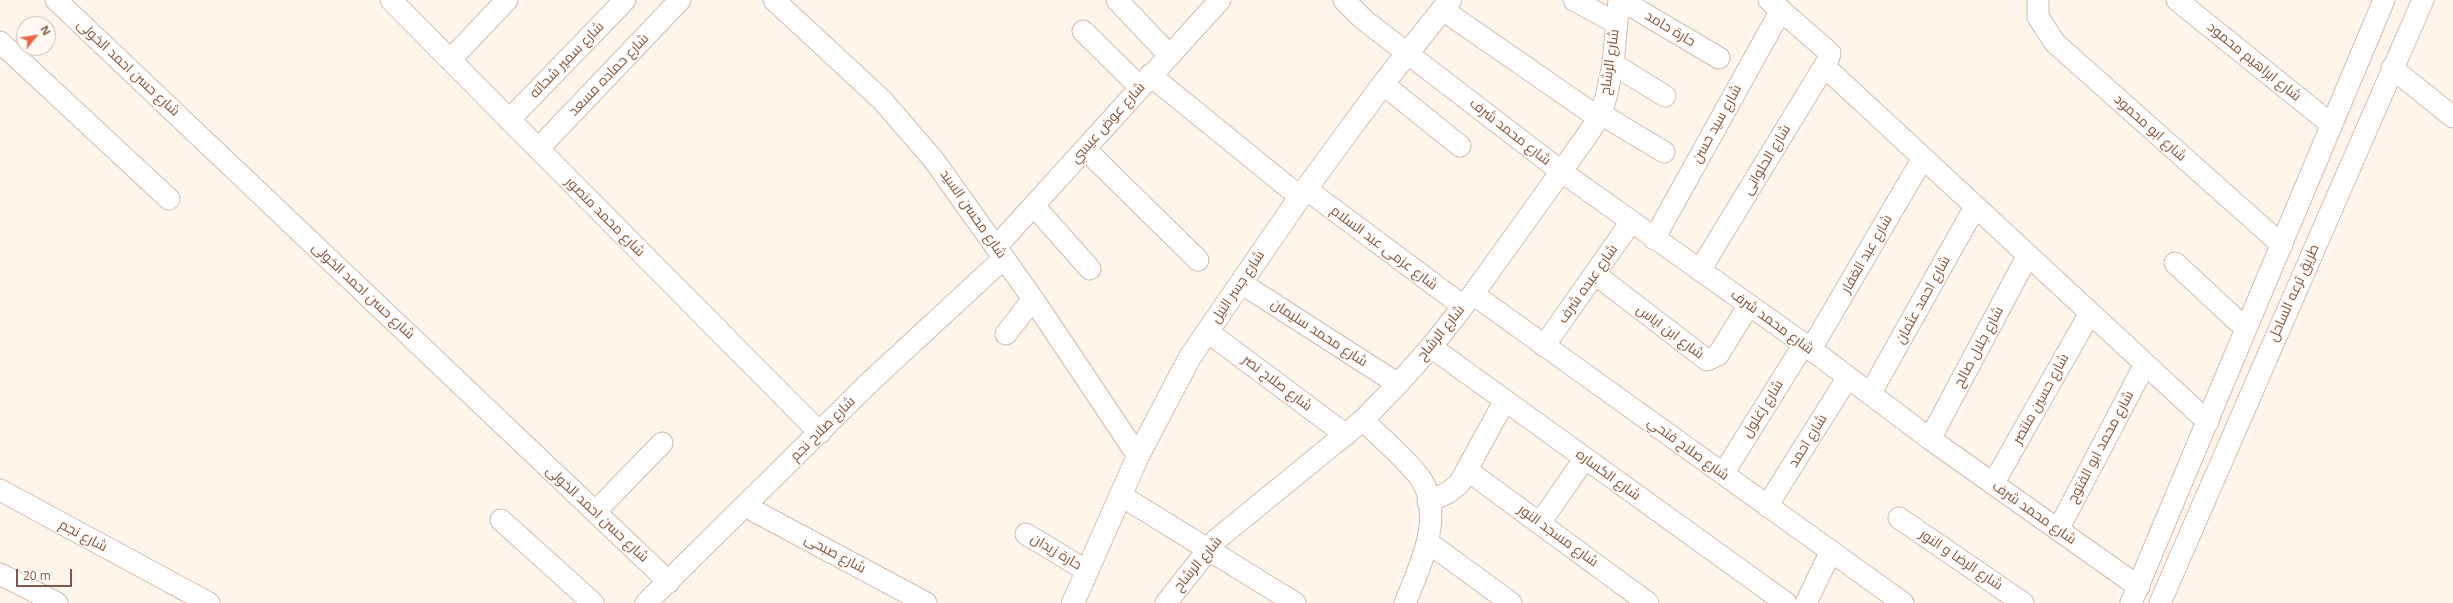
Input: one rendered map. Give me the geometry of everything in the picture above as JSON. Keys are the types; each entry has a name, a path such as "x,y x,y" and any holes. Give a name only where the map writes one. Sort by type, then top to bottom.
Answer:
{"street":[{"name":"شارع حسن احمد الخولى","path":"56,0 669,582"},
{"name":"شارع محمد منصور","path":"391,0 508,120 820,433"},
{"path":"450,60 508,0"},
{"name":"شارع سمير شحاته","path":"508,120 625,0"},
{"name":"شارع حماده مسعد","path":"538,149 680,0"},
{"name":"شارع محسن السيد","path":"774,0 882,100 909,128 1033,299 1138,456"},
{"path":"1117,0 1169,55"},
{"name":"شارع عوض عيسي","path":"1000,252 1034,206 1145,81 1220,0"},
{"name":"شارع محمد شرف","path":"1344,0 1364,20 1562,172 1654,239 1749,305 1930,439 2058,530 2135,595"},
{"path":"1574,0 1616,23"},
{"name":"شارع الرشاح","path":"1166,603 1208,548 1258,504 1364,420 1431,347 1468,300 1562,172 1600,116 1612,64 1620,0"},
{"name":"حارة حامد","path":"1620,0 1719,58"},
{"name":"شارع ابو محمود","path":"2038,0 2037,9 2040,21 2055,43 2282,245"},
{"name":"شارع ابراهيم محمود","path":"2177,0 2332,125"},
{"name":"طريق ترعه الساحل","path":"2135,595 2384,0"},
{"name":"طريق ترعه الساحل","path":"2163,595 2423,0"},
{"path":"1447,5 1600,116 1664,152"},
{"name":"شارع جسر النيل","path":"1072,603 1138,456 1190,357 1303,193 1383,84 1447,5"},
{"path":"1775,5 1923,158 2208,422"},
{"name":"شارع سيد حسن","path":"1654,239 1775,5"},
{"name":"شارع عزمى عبد السلام","path":"1083,31 1145,81 1303,193 1468,300"},
{"path":"0,42 169,199"},
{"name":"شارع الحلوانى","path":"1700,270 1826,58"},
{"path":"1612,64 1665,96"},
{"path":"2392,68 2453,116"},
{"path":"1383,84 1460,146"},
{"path":"1084,149 1198,260"},
{"name":"شارع عبد الغفار","path":"1807,347 1923,158"},
{"path":"1034,206 1090,269"},
{"name":"شارع احمد عثمان","path":"1870,394 1975,207"},
{"name":"شارع عبده شرف","path":"1544,346 1631,222"},
{"name":"شارع صلاح نجم","path":"646,603 820,433 1000,252"},
{"name":"شارع جلال صالح","path":"1930,439 2028,255"},
{"path":"2175,263 2246,329"},
{"name":"شارع ابن اياس","path":"1595,274 1708,360 1718,355 1749,305"},
{"name":"شارع محمد سليمان","path":"1241,283 1398,384"},
{"path":"1006,334 1033,299"},
{"name":"شارع صلاح فتحي","path":"1468,300 1544,346 1903,603"},
{"name":"شارع حسين منتصر","path":"1993,484 2090,313"},
{"name":"شارع صلاح نصر","path":"1208,332 1346,435"},
{"name":"شارع الكساره","path":"1431,347 1786,603"},
{"name":"شارع زغلول","path":"1723,474 1807,347"},
{"name":"شارع محمد ابو الفتوح","path":"2058,530 2145,364"},
{"name":"شارع احمد","path":"1767,506 1848,377"},
{"path":"1428,502 1454,489 1467,470 1505,400"},
{"path":"1364,420 1418,475 1428,502 1431,526 1429,543 1405,603"},
{"path":"595,512 662,443"},
{"path":"1540,523 1584,458"},
{"name":"شارع مسجد النور","path":"1467,470 1648,603"},
{"name":"شارع نجم","path":"0,490 209,603"},
{"path":"1120,495 1295,603"},
{"name":"شارع صبحى","path":"745,506 926,603"},
{"name":"شارع الرضا و النور","path":"1898,518 2022,603"},
{"path":"501,520 593,603"},
{"name":"حارة زيدان","path":"1026,534 1087,570"},
{"path":"1429,543 1511,603"},
{"path":"1806,603 1831,551"},
{"path":"0,574 57,603"}]}
